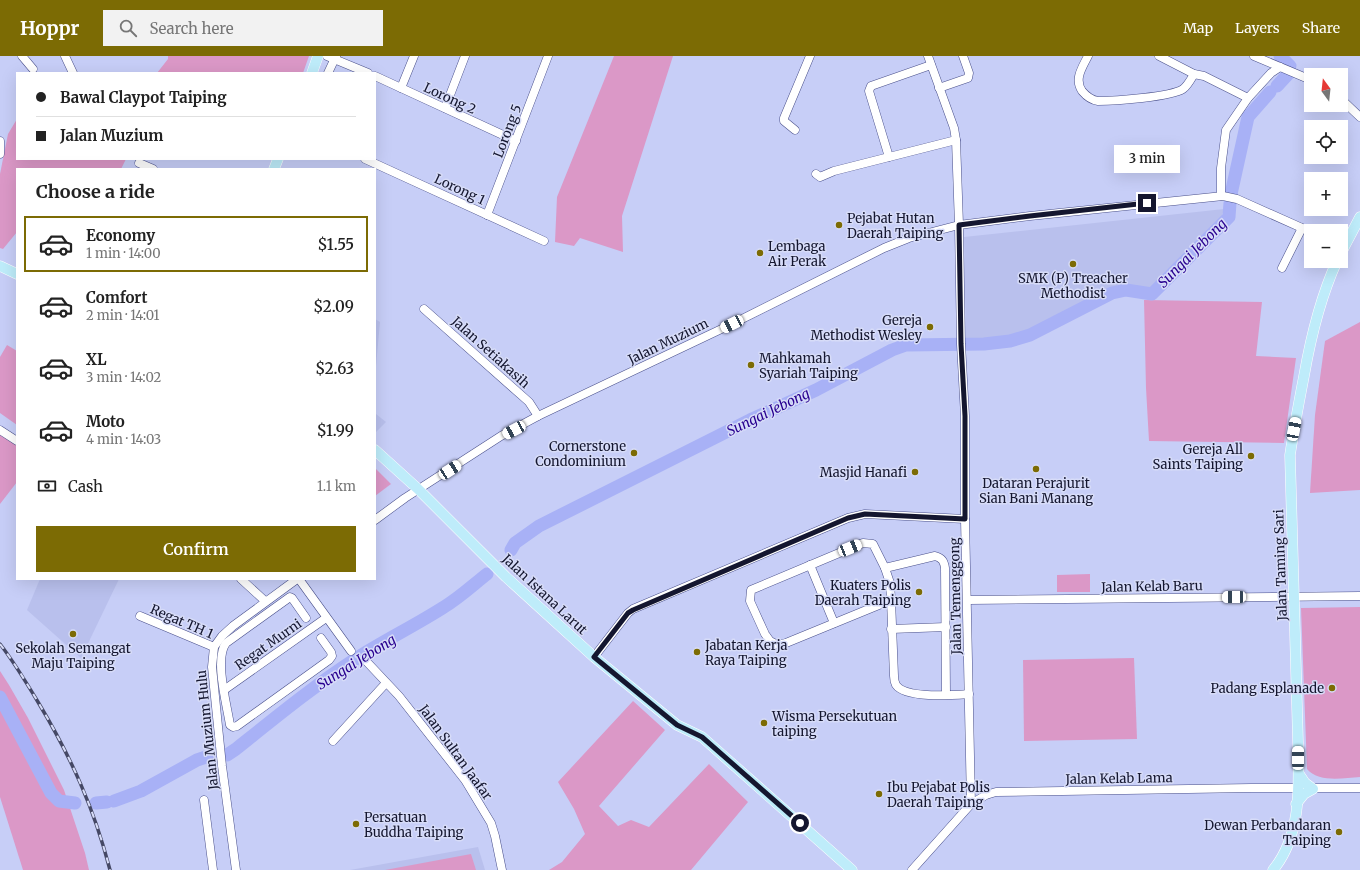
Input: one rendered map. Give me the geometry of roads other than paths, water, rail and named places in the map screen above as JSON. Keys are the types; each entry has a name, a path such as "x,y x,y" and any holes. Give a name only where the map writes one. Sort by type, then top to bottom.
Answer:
{"main road":[{"path":"312,72 318,56"},
{"path":"1348,238 1360,217"},
{"path":"0,266 16,274"},
{"name":"Jalan Taming Sari","path":"1273,870 1278,864 1286,848 1294,824 1298,789 1290,455 1317,314 1334,268"},
{"name":"Jalan Istana Larut","path":"376,451 506,577 594,657 677,725 702,737 846,868"},
{"path":"1296,804 1304,794 1313,789 1305,783 1298,774"}],"street":[{"path":"22,56 33,69"},
{"path":"65,56 73,72"},
{"path":"402,88 414,56"},
{"path":"444,108 465,56"},
{"name":"Lorong 5","path":"487,215 548,56"},
{"path":"795,130 784,121 784,118 810,56"},
{"name":"Jalan Temenggong","path":"928,56 954,128 956,140 961,344 965,416 965,519 968,600 971,804"},
{"path":"939,88 968,78 969,73 963,56"},
{"path":"1088,56 1080,72 1078,83 1085,96 1091,100 1098,101 1140,98 1175,93 1183,90 1194,74"},
{"path":"1158,56 1194,74 1204,76 1248,98"},
{"path":"1254,56 1304,77"},
{"path":"328,72 332,57 366,72"},
{"path":"889,157 869,88 931,65"},
{"path":"1221,196 1221,168 1226,130 1248,98 1280,67"},
{"name":"Lorong 2","path":"376,76 516,141"},
{"path":"1348,105 1360,117"},
{"path":"816,174 820,177 834,171 956,140"},
{"path":"0,141 0,154"},
{"name":"Lorong 1","path":"367,160 544,240"},
{"path":"139,163 151,168"},
{"name":"Jalan Muzium","path":"418,490 501,436 538,416 732,324 884,248 909,238 959,225 1221,196 1237,199 1302,228"},
{"path":"1282,268 1302,228"},
{"name":"Jalan Setiakasih","path":"424,309 529,402 538,416"},
{"path":"0,430 16,440"},
{"path":"376,519 418,490"},
{"path":"594,657 628,613 633,610 848,518 865,514 965,519"},
{"path":"891,600 778,645 770,641 765,634 750,601 751,590 755,587 863,543 869,542 875,546 890,583 891,600 891,629 896,685 905,692 946,695 969,694"},
{"path":"884,568 935,556 940,557 944,562 946,695"},
{"path":"810,564 834,623"},
{"path":"242,580 265,602"},
{"path":"214,647 222,636 233,626 297,580"},
{"path":"299,580 351,651"},
{"name":"Jalan Kelab Baru","path":"968,600 1360,596"},
{"path":"306,618 290,597 226,643 223,647 221,670 230,725 233,727 237,726 329,660 332,656 331,652 321,638"},
{"name":"Regat TH 1","path":"140,616 214,647"},
{"name":"Regat Murni","path":"224,690 326,618"},
{"path":"891,629 946,627"},
{"name":"Jalan Muzium Hulu","path":"214,647 212,667 222,766 236,870"},
{"name":"Jalan Sultan Jaafar","path":"367,662 418,719 464,780 487,814 495,836 502,870"},
{"path":"333,741 386,683"},
{"name":"Jalan Kelab Lama","path":"912,870 971,804 986,795 996,792 1360,788"},
{"path":"204,800 212,870"}],"waterway":[{"name":"Sungai Jebong","path":"1280,56 1290,66"},
{"name":"Sungai Jebong","path":"1277,86 1289,73"},
{"name":"Sungai Jebong","path":"1231,194 1248,117 1270,92"},
{"name":"Sungai Jebong","path":"511,550 515,543 539,526 750,420 816,390 892,350 906,345 984,344 1010,341 1030,335 1112,293 1126,290 1152,294 1229,217 1230,203"},
{"name":"Sungai Jebong","path":"227,755 341,668 461,596 487,574"},
{"name":"Sungai Jebong","path":"0,697 51,793 59,801 75,803"},
{"name":"Sungai Jebong","path":"114,801 141,791 197,760 209,756"},
{"name":"Sungai Jebong","path":"96,803 107,802"}],"railway":[{"path":"0,644 15,665 50,722 71,763 97,825 110,870"}],"place":[{"name":"Pejabat Hutan Daerah Taiping","path":"839,225"},
{"name":"Lembaga Air Perak","path":"760,253"},
{"name":"SMK (P) Treacher Methodist","path":"1073,264"},
{"name":"Gereja Methodist Wesley","path":"930,327"},
{"name":"Mahkamah Syariah Taiping","path":"751,365"},
{"name":"Cornerstone Condominium","path":"634,453"},
{"name":"Gereja All Saints Taiping","path":"1251,456"},
{"name":"Dataran Perajurit Sian Bani Manang","path":"1036,469"},
{"name":"Masjid Hanafi","path":"915,472"},
{"name":"Kuaters Polis Daerah Taiping","path":"919,592"},
{"name":"Sekolah Semangat Maju Taiping","path":"73,634"},
{"name":"Jabatan Kerja Raya Taiping","path":"697,652"},
{"name":"Padang Esplanade","path":"1332,688"},
{"name":"Wisma Persekutuan taiping","path":"764,723"},
{"name":"Ibu Pejabat Polis Daerah Taiping","path":"879,794"},
{"name":"Persatuan Buddha Taiping","path":"356,824"},
{"name":"Dewan Perbandaran Taiping","path":"1339,832"}]}
